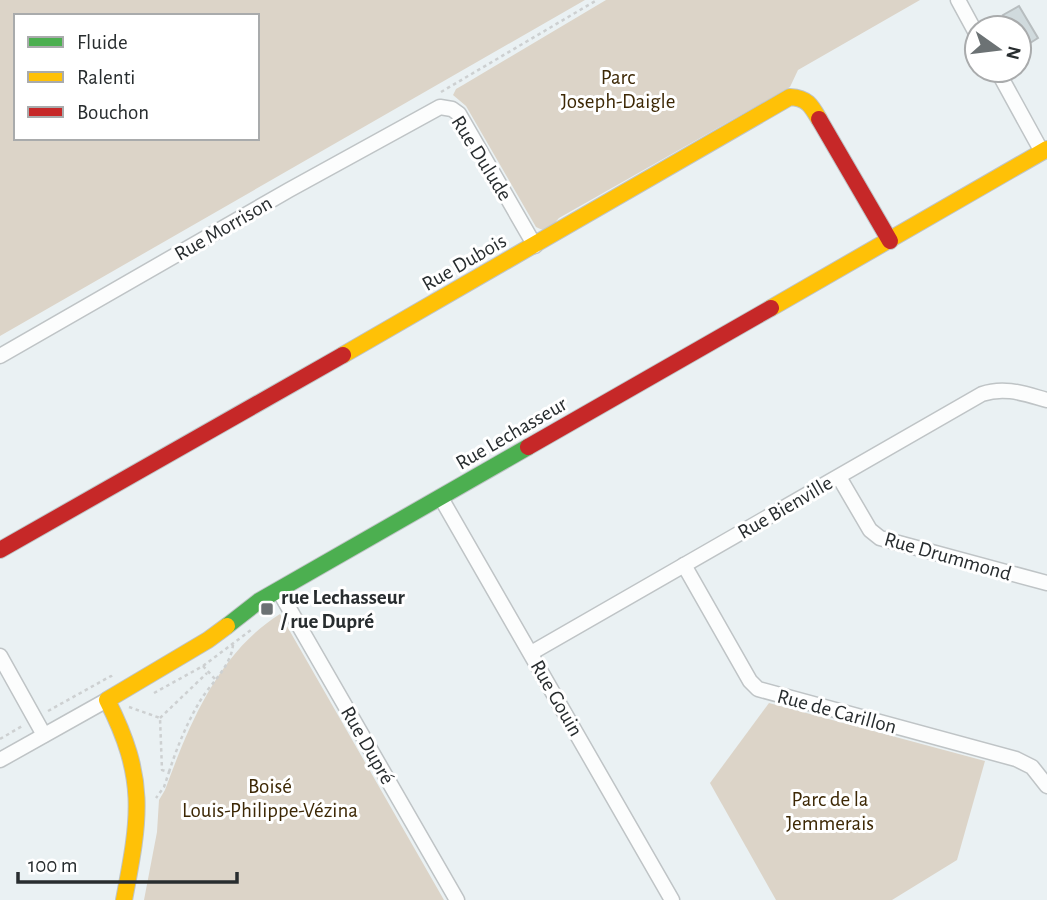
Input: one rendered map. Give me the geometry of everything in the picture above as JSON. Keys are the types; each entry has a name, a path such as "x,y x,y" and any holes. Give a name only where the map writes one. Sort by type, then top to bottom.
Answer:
{"street":[{"path":"1005,84 1045,151"},
{"name":"Rue Dubois","path":"0,550 535,246 787,99 806,99 811,105 890,241"},
{"name":"Rue Dulude","path":"448,108 459,114 535,246"},
{"name":"Rue Morrison","path":"0,356 431,110 448,108"},
{"name":"Rue Lechasseur","path":"0,760 208,640 243,612 279,590 1045,151"},
{"name":"Rue Bienville","path":"531,653 982,394 999,390 1011,391 1047,400"},
{"name":"Rue Drummond","path":"839,477 876,536 1047,583"},
{"name":"Rue Gouin","path":"441,498 672,900"},
{"name":"Rue de Carillon","path":"684,565 750,681 758,689 1022,761 1037,771 1047,786"},
{"name":"Rue Dupré","path":"279,590 457,900"},
{"path":"0,656 44,735"},
{"path":"107,700 130,746 139,789 138,822 124,900"}],"path":[{"path":"447,90 597,0"},
{"path":"156,798 164,787 184,730 231,656 233,645"},
{"path":"203,666 215,679"},
{"path":"169,772 162,770 160,718 208,673"},
{"path":"129,707 160,718"}],"green space":[{"path":"0,0 585,0 0,336"},
{"name":"Parc Joseph-Daigle","path":"606,0 920,0 798,70 790,87 559,218 549,229 540,229 536,227 466,106 453,95 456,89"},
{"name":"Boisé Louis-Philippe-Vézina","path":"280,614 444,900 144,900 157,832 159,800 184,741 208,692 223,670 258,630"},
{"name":"Parc de la Jemmerais","path":"769,703 985,761 957,860 892,900 776,900 710,783"}],"building":[{"path":"1019,6 1024,14 1005,14"}],"traffic: fast":[{"path":"227,626 259,601 528,447"}],"traffic: slow":[{"path":"343,355 790,97 808,103 819,119"},
{"path":"771,308 1047,149"},
{"path":"124,900 134,844 136,798 129,753 107,700 227,626"}],"traffic: jam":[{"path":"819,119 890,241"},
{"path":"528,447 771,308"},
{"path":"0,550 343,355"}],"place":[{"name":"rue Lechasseur / rue Dupré","path":"267,609"}]}
